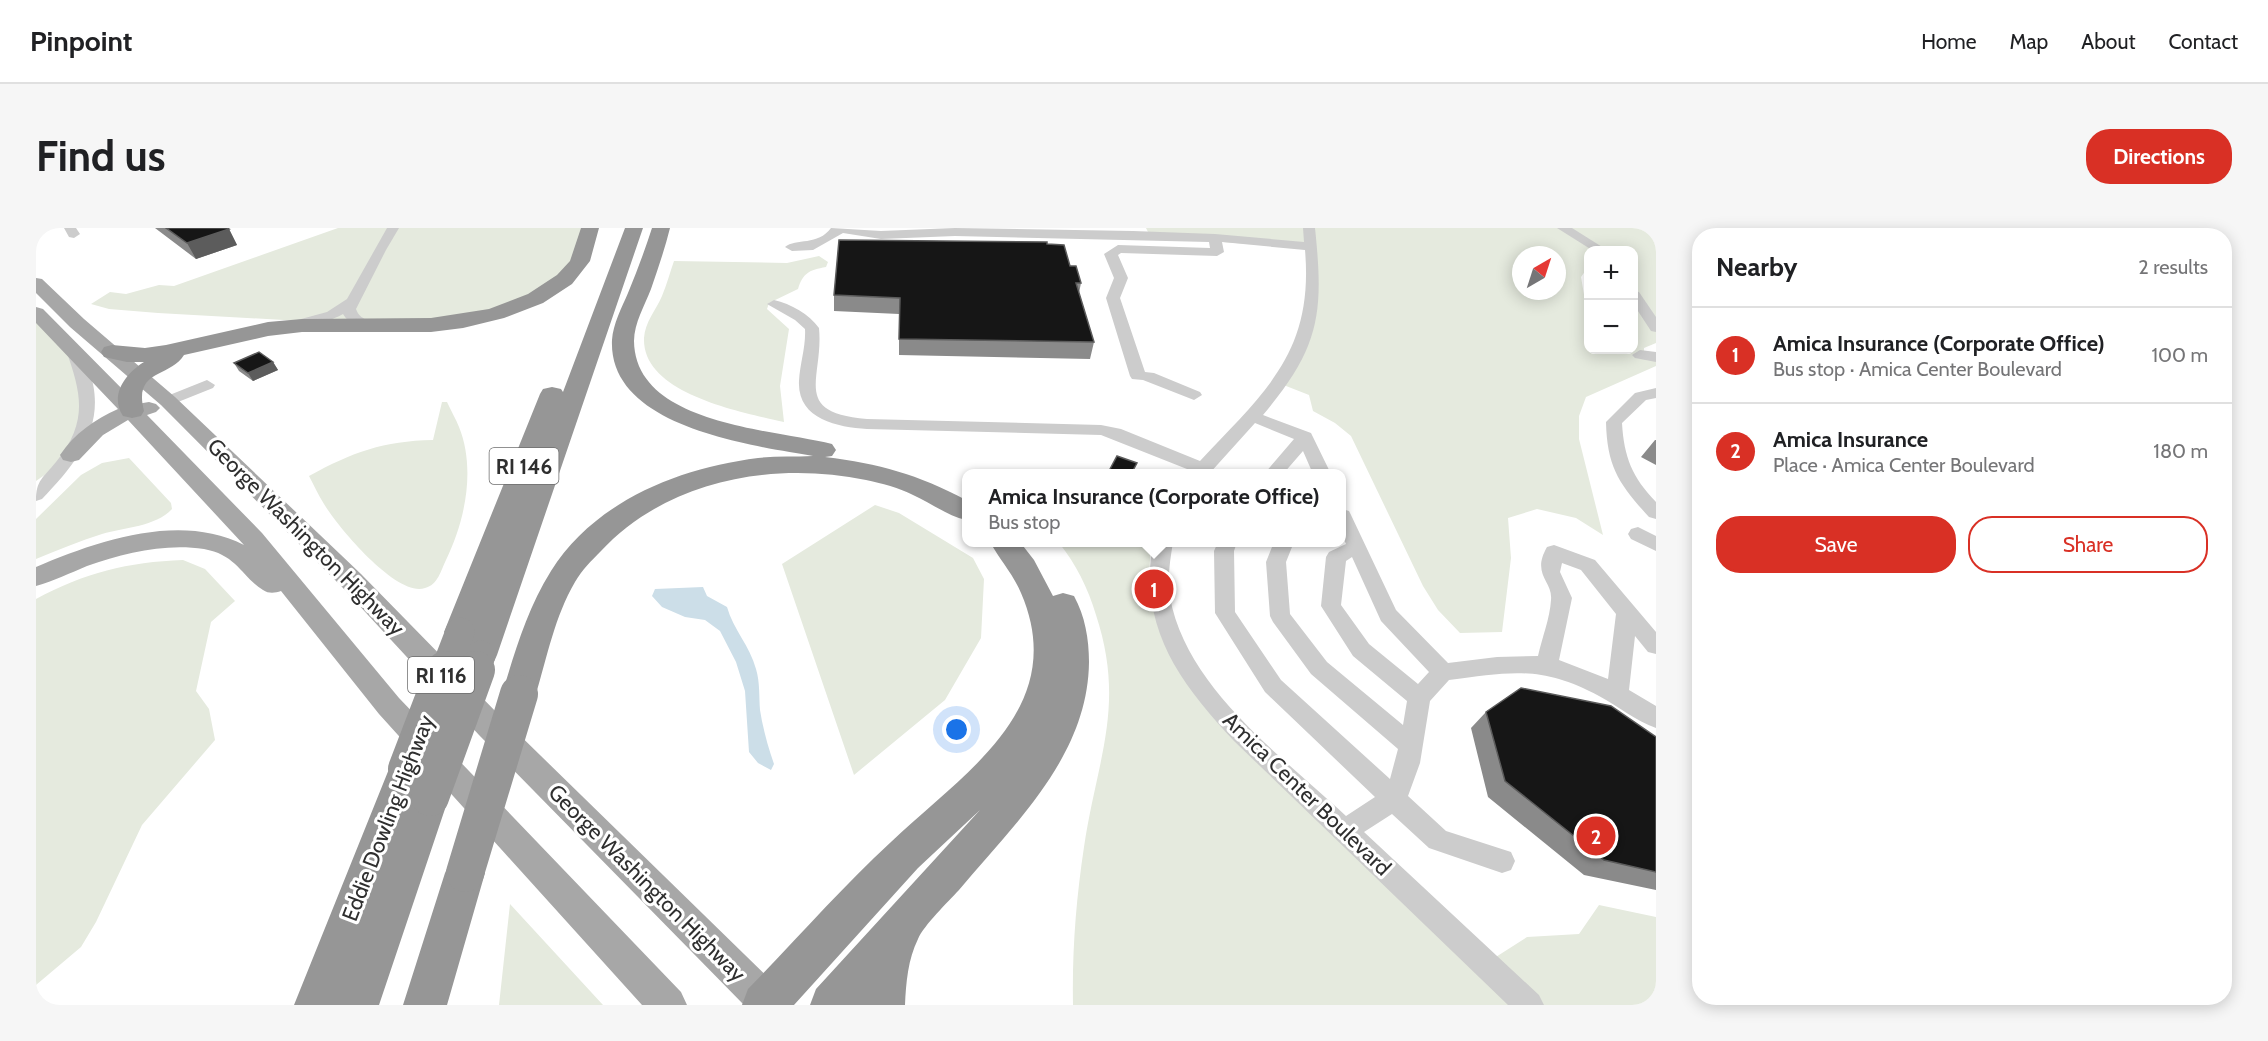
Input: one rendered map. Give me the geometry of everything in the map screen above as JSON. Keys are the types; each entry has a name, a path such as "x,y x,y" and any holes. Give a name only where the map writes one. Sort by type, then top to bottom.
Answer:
{"highway":[{"path":"112,352 129,356 146,355 216,339 285,327 423,327 482,318 524,304 553,289 573,272 580,260 590,228"},
{"path":"591,277 604,228"},
{"name":"Eddie Dowling Highway","path":"357,1005 419,783 616,228"},
{"name":"Eddie Dowling Highway","path":"470,644 563,426 634,228"},
{"path":"563,426 596,366 648,228"},
{"path":"661,228 623,338 624,355 629,372 649,396 668,408 704,424 893,465 932,477 962,493"},
{"path":"132,411 130,392 140,376 165,359 216,339"},
{"path":"425,1005 548,603 573,561 608,526 638,506 703,478 741,469 784,464 828,465 905,480 936,493 962,509"},
{"path":"767,1004 904,855 1008,757 1030,724 1038,707 1047,674 1050,644 1048,628 1034,587 1020,562 1007,547"},
{"path":"832,1005 1035,771 1056,733 1063,714 1071,663 1071,638 1067,614 1054,584 1028,547"},
{"name":"Eddie Dowling Highway","path":"316,1005 419,783"},
{"path":"883,1005 885,975 890,954 913,912"}],"main road":[{"name":"George Washington Highway","path":"36,283 77,323 171,404 351,581 498,734 767,1004"},
{"name":"George Washington Highway","path":"36,313 74,350 260,547 428,749 668,1005"},
{"path":"71,455 97,428 132,411 171,404"},
{"path":"36,577 86,557 134,544 174,540 206,541 238,553 339,644"}],"street":[{"path":"370,327 359,323 350,315 349,309 378,250 393,228"},
{"path":"1203,469 1254,417 1283,380 1303,343 1312,306 1312,251 1309,228"},
{"path":"1563,228 1593,246"},
{"path":"792,248 813,246 839,229 873,239"},
{"path":"844,244 873,239 931,236 956,238 1004,233 1117,234 1312,251"},
{"path":"1194,395 1143,376 1113,298 1121,278 1111,254 1118,249 1217,252 1216,241"},
{"path":"1638,301 1656,319"},
{"path":"1638,301 1656,328"},
{"path":"285,327 323,318 339,312 352,303"},
{"path":"774,304 800,317 812,328 807,393 814,406 833,418 867,424 1101,430 1115,433 1196,469"},
{"path":"36,495 71,455 82,430 88,401 87,388 74,350"},
{"path":"1640,355 1656,357"},
{"path":"171,404 207,384"},
{"path":"1656,393 1641,396 1614,422 1615,446 1630,485 1656,513"},
{"path":"1254,417 1305,437 1320,469"},
{"path":"1277,469 1305,437"},
{"path":"1346,526 1388,615 1443,672"},
{"path":"1638,534 1656,544"},
{"name":"Amica Center Boulevard","path":"1163,547 1158,584 1162,609 1177,648 1192,675 1214,704 1242,734 1529,1005"},
{"path":"1226,547 1224,551 1225,613 1273,686 1438,840 1502,861"},
{"path":"1282,547 1276,562 1280,616 1319,669 1411,746"},
{"path":"1356,547 1336,557 1331,606 1360,650 1419,699"},
{"path":"1548,665 1562,598 1550,572 1554,552 1588,565 1656,646"},
{"path":"1617,693 1627,613"},
{"path":"1345,831 1395,798 1408,763 1419,699 1443,672 1505,666 1548,665 1617,693 1656,718"}],"shaded area":[{"path":"338,228 585,228 566,276 471,325 301,321 158,313 109,309 91,304 110,292 126,294 159,285 174,286"},
{"path":"1146,228 1656,228 1656,343 1644,348 1644,353 1656,362 1656,366 1586,397 1579,416 1579,439 1603,535 1576,518 1537,509 1508,518 1511,558 1502,632 1460,633 1438,610 1423,586 1351,436 1335,423 1313,411 1309,395 1281,384 1304,332 1308,249 1150,236"},
{"path":"819,256 828,262 826,267 807,273 798,289 769,303 767,309 789,329 780,386 784,422 721,406 676,387 659,373 648,357 645,332 662,296 674,261 787,263"},
{"path":"36,321 77,363 82,419 59,465 36,481"},
{"path":"442,402 447,402 464,443 467,460 466,495 453,545 438,577 433,584 425,588 413,588 384,572 354,543 331,514 309,476 340,460 369,449 433,440"},
{"path":"129,458 171,503 172,509 157,520 102,534 36,559 36,519 81,475 102,463"},
{"path":"875,505 899,513 973,558 984,579 981,638 945,700 854,775 782,564"},
{"path":"1062,547 1151,547 1149,577 1157,610 1194,687 1488,962 1527,937 1579,934 1599,905 1656,917 1656,1005 1073,1005 1074,945 1079,886 1089,815 1106,732 1109,677 1105,647 1096,615 1081,577"},
{"path":"183,560 205,569 235,601 211,622 196,691 209,709 215,740 142,825 96,922 81,947 36,985 36,599 71,582 107,570 144,563"},
{"path":"510,904 603,1005 499,1005"}],"water":[{"path":"703,587 707,596 727,607 756,669 760,710 774,764 771,770 758,763 749,752 745,691 736,662 720,631 705,620 685,617 662,607 652,596 655,589"}],"building":[{"path":"166,228 227,228 229,229 187,243"},
{"path":"839,240 1047,242 1047,244 1064,245 1070,266 1076,266 1081,283 1076,283 1094,342 899,339 900,298 834,295"},
{"path":"259,352 273,362 248,373 234,363"},
{"path":"1117,456 1137,463 1134,469 1110,469"},
{"path":"1521,688 1611,706 1656,737 1656,872 1604,860 1505,781 1486,712"}],"place":[{"name":"Amica Insurance (Corporate Office)","path":"1154,589"},
{"name":"Amica Insurance","path":"1596,836"}]}
